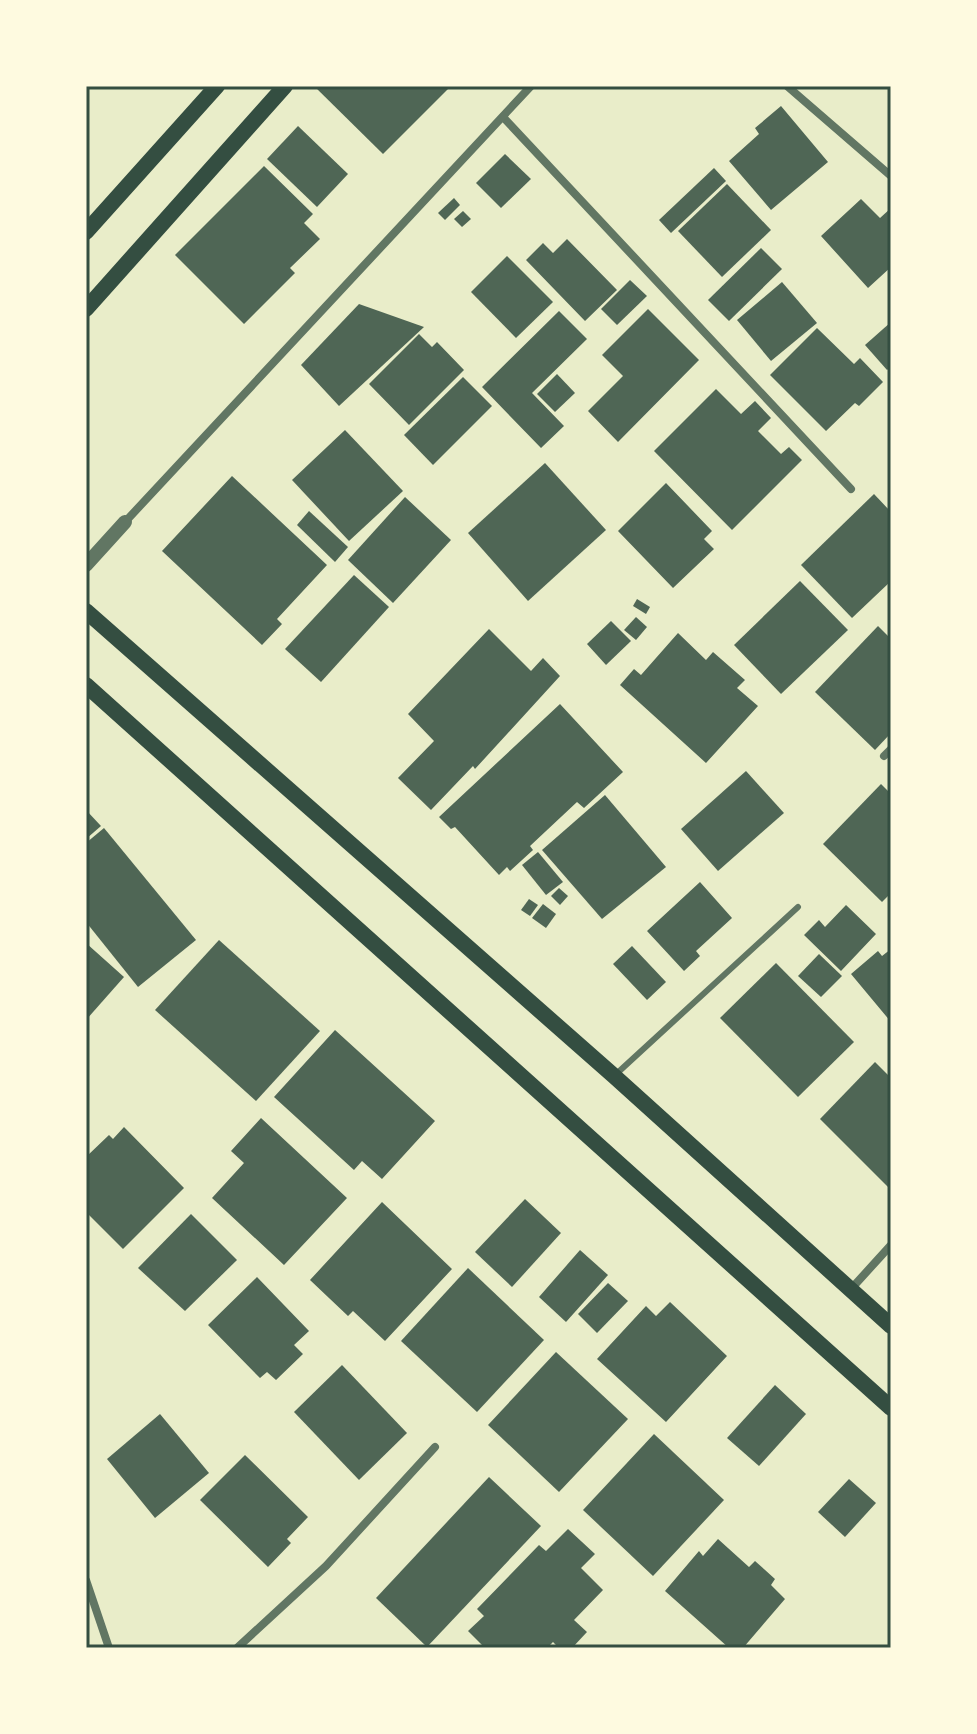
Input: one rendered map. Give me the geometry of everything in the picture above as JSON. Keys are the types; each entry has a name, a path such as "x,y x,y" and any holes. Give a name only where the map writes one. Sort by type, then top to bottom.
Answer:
{"main road":[{"path":"86,232 217,86"},
{"path":"86,309 285,86"},
{"path":"86,611 614,1076 891,1326"},
{"path":"86,685 891,1408"}],"street":[{"path":"86,565 531,86"},
{"path":"787,86 891,176"},
{"path":"503,117 851,489"},
{"path":"851,1289 891,1245"},
{"path":"237,1648 326,1566 435,1447"},
{"path":"86,1580 109,1648"}],"lane":[{"path":"614,1076 798,907"}],"building":[{"path":"314,86 451,86 383,154"},
{"path":"781,106 828,162 771,210 729,161 759,134 755,128"},
{"path":"298,126 348,174 317,207 267,159"},
{"path":"505,154 531,179 501,208 476,183"},
{"path":"264,166 313,214 304,223 320,239 290,268 295,273 244,324 175,255"},
{"path":"714,168 726,181 671,233 659,220"},
{"path":"727,184 771,230 722,277 678,231"},
{"path":"454,198 460,205 445,220 438,213"},
{"path":"861,199 880,218 891,208 891,267 868,288 821,236"},
{"path":"463,211 471,219 462,227 454,219"},
{"path":"567,239 617,290 585,321 526,260 543,243 553,253"},
{"path":"761,248 782,269 729,321 708,300"},
{"path":"507,256 553,302 516,338 471,292"},
{"path":"630,280 647,296 617,325 601,309"},
{"path":"782,282 817,323 771,361 737,320"},
{"path":"359,304 424,327 339,406 301,365"},
{"path":"648,309 699,360 618,442 588,411 623,376 602,355"},
{"path":"559,311 587,339 532,393 564,426 541,448 482,387"},
{"path":"891,322 891,367 887,370 865,345"},
{"path":"817,328 854,364 860,358 883,382 859,406 855,403 826,431 770,375"},
{"path":"419,334 432,347 437,342 464,370 409,425 369,384"},
{"path":"557,374 575,393 555,412 537,394"},
{"path":"463,377 492,406 433,465 404,435"},
{"path":"716,389 741,414 755,401 771,418 758,431 781,454 789,447 802,460 732,530 654,451"},
{"path":"345,430 403,491 349,541 292,480"},
{"path":"545,463 606,530 528,601 468,533"},
{"path":"232,476 327,565 277,619 282,624 262,645 162,551"},
{"path":"666,483 712,531 704,539 714,549 673,588 618,531"},
{"path":"874,494 891,512 891,581 852,618 801,565"},
{"path":"405,497 451,540 393,603 348,560"},
{"path":"309,511 348,547 335,562 297,525"},
{"path":"354,575 389,607 321,682 285,649"},
{"path":"800,581 848,630 781,694 734,645"},
{"path":"637,599 650,607 646,614 633,606"},
{"path":"636,617 647,627 636,640 624,630"},
{"path":"611,621 631,641 606,665 587,644"},
{"path":"878,626 891,639 891,733 875,750 815,692"},
{"path":"489,629 531,671 543,658 560,676 475,769 473,766 431,810 398,778 434,741 408,714"},
{"path":"678,633 706,660 713,652 745,680 737,688 758,706 706,763 620,685 634,669 641,675"},
{"path":"560,704 623,772 584,808 577,802 530,846 533,850 510,871 507,867 499,875 455,827 451,829 439,817"},
{"path":"746,771 784,813 718,871 681,829"},
{"path":"881,784 891,794 891,893 882,902 823,844"},
{"path":"605,795 666,867 602,919 542,850"},
{"path":"86,810 101,826 86,839"},
{"path":"104,828 196,940 138,987 86,922 86,843"},
{"path":"538,852 563,882 546,895 522,865"},
{"path":"700,882 732,918 696,951 700,956 684,971 647,931"},
{"path":"559,888 568,896 560,905 551,896"},
{"path":"529,899 538,905 530,916 521,910"},
{"path":"543,904 556,914 546,928 532,918"},
{"path":"846,905 876,934 841,971 804,935 819,920 825,927"},
{"path":"219,940 320,1031 256,1101 155,1010"},
{"path":"86,943 124,977 86,1020"},
{"path":"632,946 666,982 647,1000 613,964"},
{"path":"891,949 891,1022 851,974 878,951 882,956"},
{"path":"819,954 842,976 821,997 798,976"},
{"path":"776,963 854,1042 798,1097 720,1018"},
{"path":"335,1030 435,1121 382,1179 362,1161 354,1170 274,1097"},
{"path":"875,1062 891,1078 891,1190 820,1119"},
{"path":"261,1118 347,1198 284,1265 212,1198 244,1163 231,1151"},
{"path":"124,1127 184,1188 123,1249 86,1212 86,1157 109,1135 113,1139"},
{"path":"525,1199 561,1233 512,1287 475,1252"},
{"path":"382,1202 452,1269 385,1341 353,1311 348,1316 310,1280"},
{"path":"191,1214 237,1260 185,1311 138,1268"},
{"path":"580,1250 608,1275 566,1322 539,1297"},
{"path":"468,1268 544,1340 477,1412 401,1341"},
{"path":"257,1277 309,1331 294,1345 303,1354 276,1380 267,1372 260,1378 208,1325"},
{"path":"608,1283 628,1301 597,1333 578,1314"},
{"path":"670,1302 727,1356 666,1422 597,1359 646,1306 656,1316"},
{"path":"556,1352 628,1419 559,1492 488,1425"},
{"path":"342,1365 407,1433 359,1480 294,1412"},
{"path":"775,1385 806,1414 759,1466 727,1438"},
{"path":"160,1414 209,1473 155,1518 107,1459"},
{"path":"654,1434 724,1500 653,1576 583,1510"},
{"path":"245,1455 308,1517 287,1539 291,1543 268,1567 200,1500"},
{"path":"489,1477 541,1526 427,1647 376,1598"},
{"path":"849,1479 876,1503 845,1537 818,1512"},
{"path":"568,1529 595,1554 581,1568 603,1590 574,1620 587,1632 572,1648 559,1648 553,1642 547,1648 485,1648 468,1631 484,1616 477,1609 539,1545 546,1551"},
{"path":"718,1539 749,1567 755,1561 775,1579 771,1585 785,1599 743,1648 729,1648 665,1591 699,1551 703,1556"}]}
